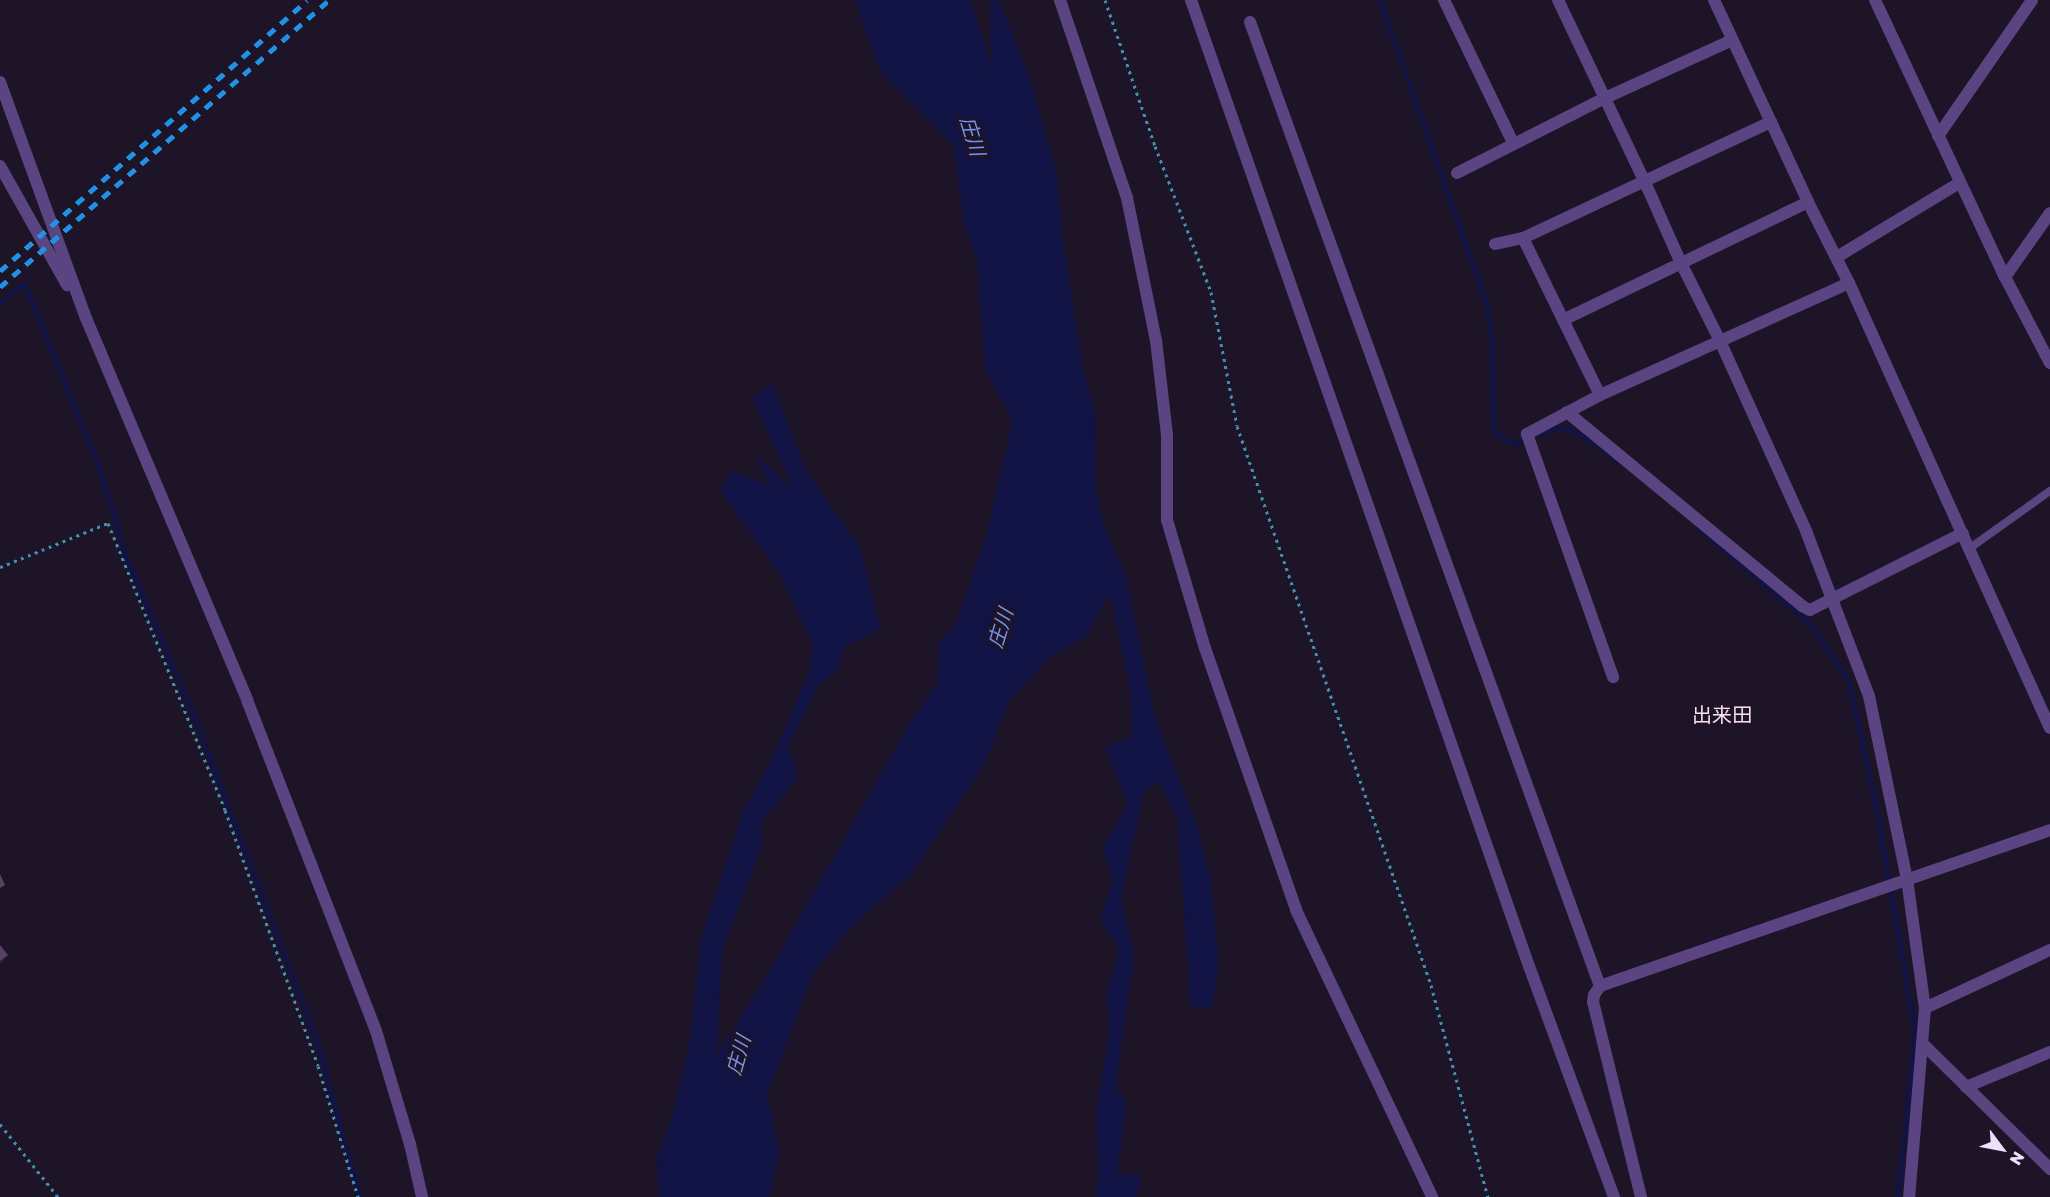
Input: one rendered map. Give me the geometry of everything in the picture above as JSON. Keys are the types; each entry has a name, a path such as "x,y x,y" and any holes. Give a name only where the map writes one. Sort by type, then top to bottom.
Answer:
{"street":[{"path":"1060,0 1127,198 1156,340 1167,435 1167,520 1205,648 1296,910 1432,1197"},
{"path":"1191,0 1529,966 1614,1197"},
{"path":"1444,0 1513,142"},
{"path":"1558,0 1680,261 1720,341 1806,531 1869,696 1907,879 1925,1008 1910,1197"},
{"path":"1714,0 1808,202 1837,257 1964,532 2050,728"},
{"path":"1875,0 1959,183 2050,363"},
{"path":"1938,136 2032,0"},
{"path":"1250,22 1600,986"},
{"path":"1457,173 1513,142 1732,40"},
{"path":"0,82 86,318 246,700 376,1031 410,1144 422,1197"},
{"path":"1496,244 1523,238 1771,122"},
{"path":"0,166 86,318"},
{"path":"1837,257 1959,183"},
{"path":"1563,320 1680,261 1808,202"},
{"path":"2005,277 2050,213"},
{"path":"1523,238 1600,395"},
{"path":"1613,677 1527,434 1600,395 1849,283"},
{"path":"1567,412 1802,606 1810,610 1831,597 1964,532"},
{"path":"1641,1197 1593,1002 1594,995 1600,986 2050,830"},
{"path":"1925,1008 2050,950"},
{"path":"1922,1043 2050,1169"},
{"path":"1966,1087 2050,1052"}],"lane":[{"path":"1970,548 2050,490"}],"path":[{"path":"1105,0 1155,146 1211,292 1238,426 1431,985 1488,1197"},
{"path":"0,567 108,523 225,810 318,1066 358,1197"},
{"path":"0,1124 58,1197"}],"water":[{"name":"庄川","path":"855,0 971,0 991,65 990,0 999,0 1030,79 1057,173 1063,241 1084,376 1096,412 1095,482 1104,525 1125,574 1155,716 1197,826 1211,881 1219,962 1212,1008 1191,1006 1177,817 1159,782 1144,792 1121,898 1134,956 1115,1089 1127,1101 1117,1173 1142,1175 1136,1197 1095,1197 1098,1172 1096,1112 1109,1033 1107,993 1119,947 1100,919 1113,882 1103,848 1127,804 1105,748 1132,736 1131,693 1110,594 1086,636 1051,656 1009,701 985,763 912,873 849,929 812,975 767,1095 780,1152 769,1197 660,1197 656,1160 673,1114 690,1039 701,938 744,810 770,762 808,675 813,644 779,573 720,490 732,471 769,485 756,455 793,488 752,398 773,384 806,471 859,545 881,629 843,647 837,673 820,682 788,746 798,777 760,824 763,843 722,952 717,1055 769,972 906,729 938,682 938,644 957,621 987,532 1013,420 985,370 977,261 964,222 953,145 880,72"}],"building":[{"path":"0,874 5,885 0,888"},
{"path":"0,945 8,955 0,961"}],"waterway":[{"path":"1380,0 1487,303 1492,342 1494,432 1514,444 1528,438"},
{"path":"0,303 24,282 99,467 126,555 199,728 317,1040 360,1197"},
{"path":"1539,434 1555,428 1569,429 1596,444 1616,460"},
{"path":"1699,528 1812,626 1849,681 1876,805 1916,1034 1898,1197"}],"railway":[{"path":"0,271 307,0"},
{"path":"0,287 329,0"}],"district":[{"name":"出来田","path":"1722,714"}]}
